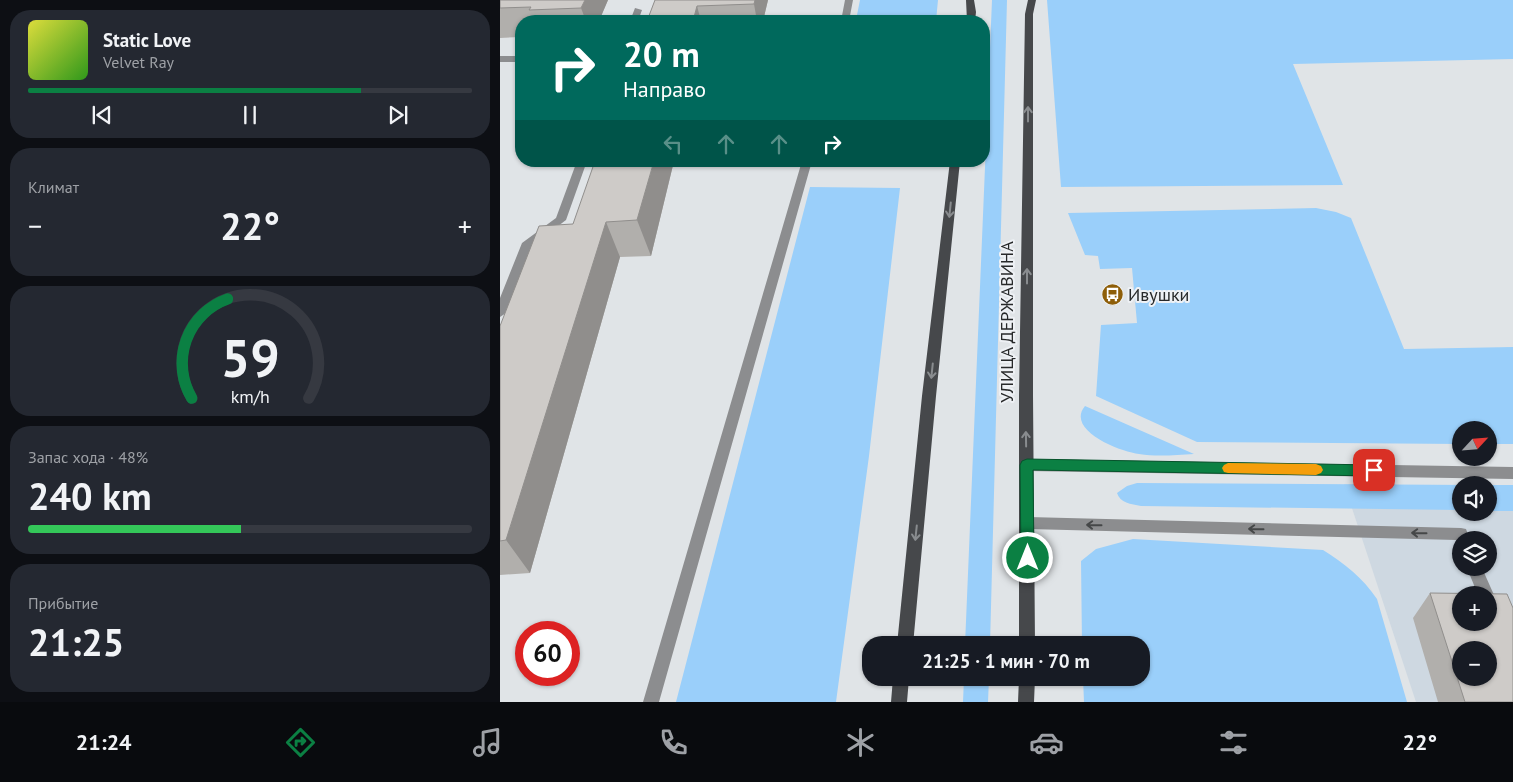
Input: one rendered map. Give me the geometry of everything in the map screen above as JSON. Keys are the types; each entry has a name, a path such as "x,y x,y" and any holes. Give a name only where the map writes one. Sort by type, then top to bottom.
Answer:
{"main road":[{"path":"970,0 971,15"},
{"name":"УЛИЦА ДЕРЖАВИНА","path":"1027,636 1029,14 1032,0"},
{"path":"906,636 929,396 954,167"},
{"path":"899,702 901,686"},
{"path":"1026,702 1027,686"}],"street":[{"path":"846,15 849,0"},
{"path":"636,15 638,10"},
{"path":"500,60 515,59"},
{"path":"500,313 528,243 561,220 580,167"},
{"path":"652,702 805,167"},
{"path":"1027,465 1513,473"},
{"path":"1028,523 1452,534"}],"shaded area":[{"path":"860,0 938,0 937,15 857,15"},
{"path":"992,0 1007,0 990,636 965,636 985,167 990,167"},
{"path":"1047,0 1513,0 1513,59 1293,64 1343,185 1061,187"},
{"path":"810,187 900,188 869,456 836,702 676,702"},
{"path":"1316,208 1336,212 1351,218 1404,349 1513,347 1513,444 1498,444 1498,421 1452,421 1452,444 1197,442 1096,396 1101,325 1137,323 1132,268 1100,269 1098,256 1085,255 1068,213"},
{"path":"1085,406 1194,454 1146,455 1130,452 1108,444 1088,431 1082,423 1081,415"},
{"path":"1137,483 1452,485 1452,510 1141,506 1126,502 1118,496 1117,493 1127,486"},
{"path":"1344,484 1452,486 1452,521 1497,521 1497,486 1513,487 1513,702 1416,702"},
{"path":"1497,485 1513,485 1513,511 1497,511"},
{"path":"1133,539 1323,550 1353,571 1377,599 1407,702 1084,702 1083,686 1150,686 1150,636 1082,636 1081,561 1096,549"},
{"path":"964,686 989,686 988,702 963,702"}],"building":[{"path":"500,0 585,0 581,8 529,10 531,7 500,8"},
{"path":"655,0 755,0 754,4 697,6 695,15 649,15"},
{"path":"593,167 652,167 637,220 606,222 506,540 500,541 500,326 539,226 573,224"},
{"path":"1430,593 1452,593 1452,631 1497,631 1497,594 1507,594 1513,608 1513,702 1465,702 1460,686 1497,686 1497,641 1452,641 1452,662"}],"slow traffic":[{"path":"1228,468 1316,470"}],"place":[{"name":"Ивушки","path":"1112,295"}],"route":[{"path":"1028,558 1027,465 1374,470"}]}
